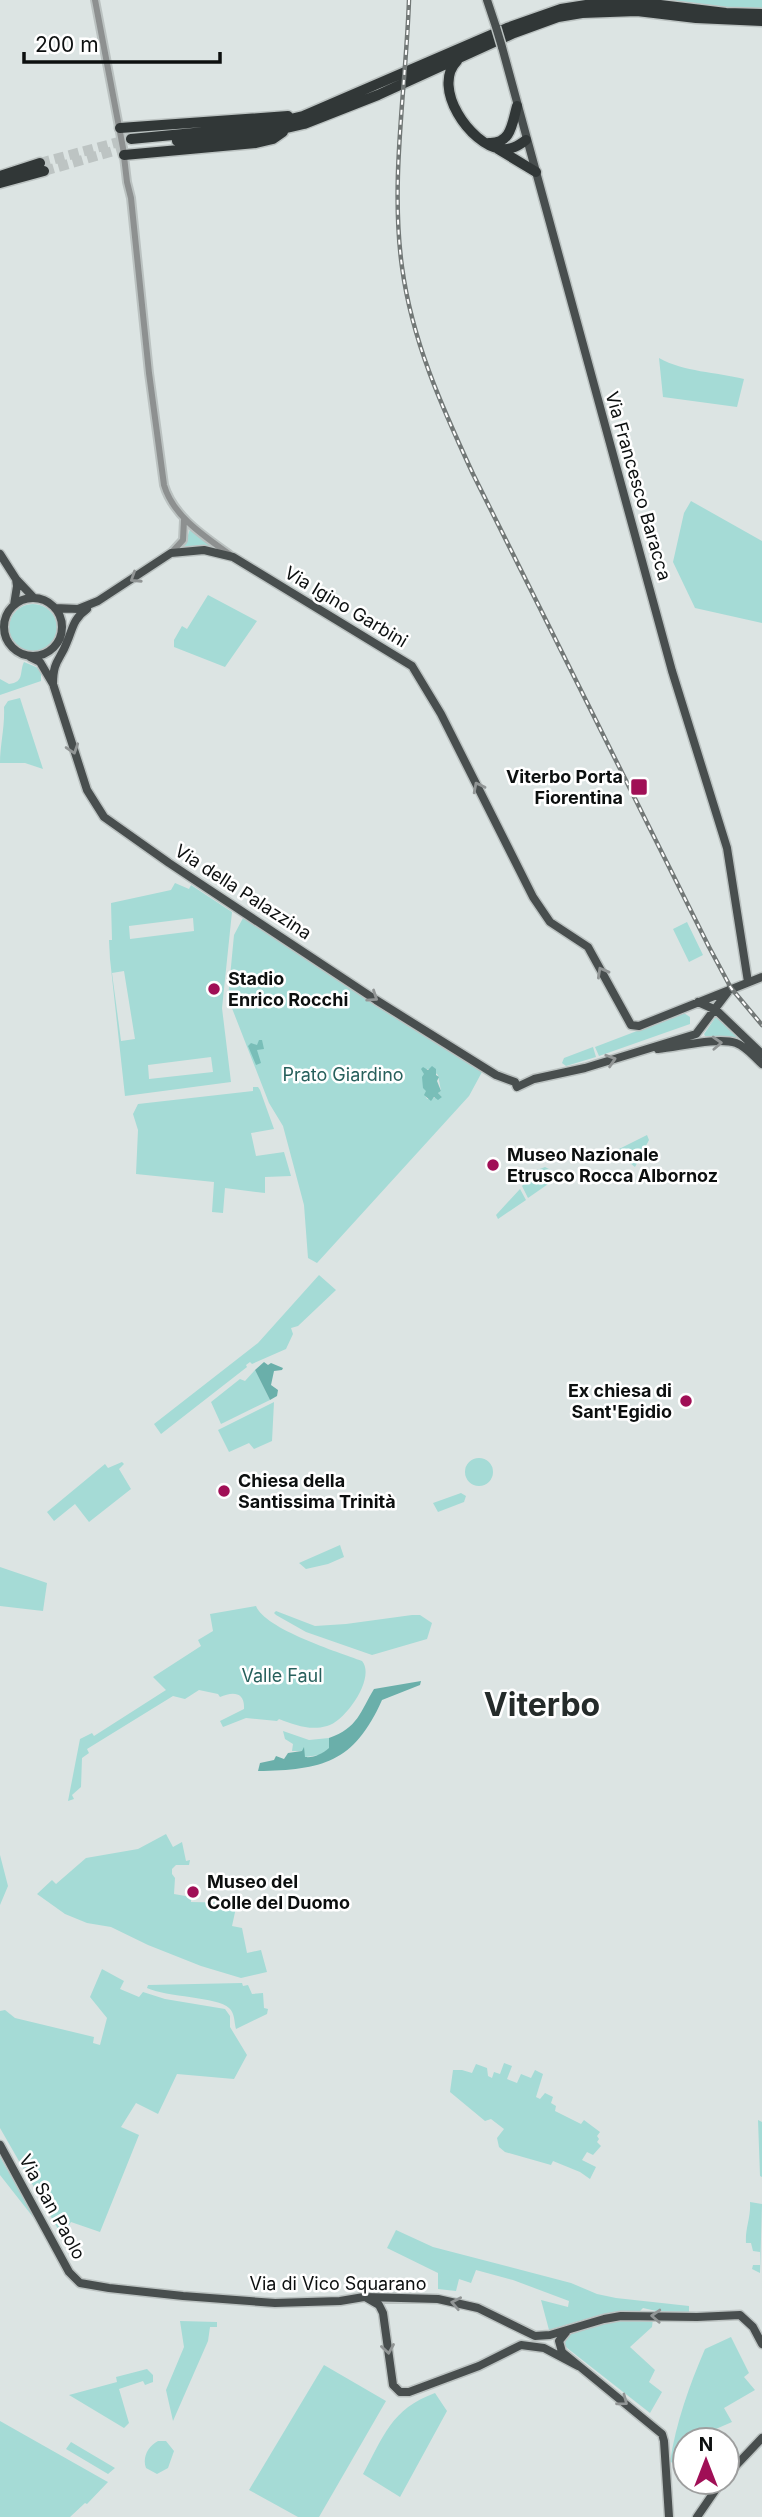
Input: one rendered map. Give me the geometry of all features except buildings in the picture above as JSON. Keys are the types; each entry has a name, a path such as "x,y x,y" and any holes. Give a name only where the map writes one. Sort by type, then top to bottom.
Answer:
{"highway":[{"path":"570,8 581,0"},
{"path":"623,0 726,13 762,14"},
{"path":"636,2 592,4 541,15 303,116 257,127 131,143 254,134 289,127 326,116 422,76 533,25 582,13 637,11 696,18 762,21"},
{"path":"463,57 449,70 447,83 459,116 473,132 488,143 515,147 526,140"},
{"path":"422,76 438,81 448,91"},
{"path":"500,145 510,131 517,106"},
{"path":"120,128 303,116"},
{"path":"124,155 256,143 273,139 289,127"},
{"path":"500,145 536,172"},
{"path":"1,177 42,167"}],"main road":[{"name":"Via Francesco Baracca","path":"487,0 672,671 727,848 748,982"},
{"path":"53,684 57,658 66,644 70,628 80,614 98,601 172,553 204,550 233,557"},
{"path":"0,554 16,579 34,598"},
{"name":"Via Igino Garbini","path":"233,557 412,666 441,714 533,897 550,922 588,947 631,1025 639,1026 698,1002"},
{"path":"14,605 18,586 16,579"},
{"path":"0,634 7,614 14,605 23,600 34,598 46,601 55,608 61,618 59,641 52,650 30,657 11,647 0,646"},
{"path":"55,608 78,609 98,601"},
{"path":"4,624 11,647"},
{"name":"Via della Palazzina","path":"30,657 40,662 53,684 87,790 104,817 376,1000 496,1074 515,1082 517,1087 534,1079 585,1068 638,1051"},
{"path":"698,1002 728,993 762,977"},
{"path":"638,1051 696,1034 728,993"},
{"path":"728,993 726,1014 733,1026"},
{"path":"698,1002 716,1010 762,1054"},
{"path":"638,1051 719,1042 735,1043 746,1048 762,1064"},
{"name":"Via San Paolo","path":"0,2145 69,2272 80,2283"},
{"name":"Via di Vico Squarano","path":"80,2283 134,2291 275,2303 340,2301 365,2297 460,2303 478,2308 535,2336 544,2337 621,2316 740,2315 747,2319 762,2344"},
{"path":"365,2297 374,2300 383,2313 393,2385 400,2392 409,2392 479,2366 513,2347 518,2341 517,2334 509,2324"},
{"path":"383,2313 386,2306 398,2297"},
{"path":"566,2331 560,2337 562,2352 658,2429 664,2441 669,2517"},
{"path":"513,2347 536,2345 578,2365"},
{"path":"741,2460 762,2438"},
{"path":"698,2517 709,2496"}],"street":[{"name":"Via Igino Garbini","path":"95,0 131,198 164,485 168,496 184,518 233,557"},
{"path":"172,553 183,540 184,518"}],"green space":[{"path":"670,0 762,0 762,8 726,7"},
{"path":"659,358 689,369 744,379 737,407 663,397"},
{"path":"691,501 762,541 762,623 695,608 673,562 684,513"},
{"path":"190,529 214,548 184,547"},
{"path":"208,595 257,621 225,667 174,647 174,640 182,626 187,629"},
{"path":"33,604 50,611 57,628 50,645 33,652 16,645 9,628 16,611"},
{"path":"24,662 41,671 41,681 0,695 0,679 9,684 17,681"},
{"path":"20,698 43,769 25,763 0,763 4,707 8,701"},
{"path":"175,883 189,889 191,885 232,912 222,1008 231,1082 125,1096 110,959 111,903 171,890","holes":["193,918 194,931 130,939 129,926","124,971 135,1039 121,1041 112,973","211,1057 213,1072 149,1079 148,1065"]},
{"name":"Prato Giardino","path":"243,918 482,1072 469,1096 317,1263 308,1258 304,1205 283,1126 269,1103 228,998 234,935","holes":["425,1069 431,1069 438,1075 441,1091 438,1093 442,1097 427,1099"]},
{"path":"687,922 703,955 689,962 673,929"},
{"path":"684,1013 690,1017 690,1024 599,1056 595,1047"},
{"path":"717,1015 736,1036 736,1038 705,1036"},
{"path":"593,1047 596,1057 566,1066 562,1063 564,1058"},
{"path":"253,1087 260,1090 274,1129 251,1133 256,1156 284,1152 291,1176 265,1177 265,1193 225,1188 223,1213 212,1212 214,1182 136,1174 138,1130 133,1114 138,1104 253,1091"},
{"path":"647,1135 649,1140 635,1167 615,1151"},
{"path":"545,1167 551,1170 551,1182 528,1198 522,1186 537,1170"},
{"path":"520,1189 526,1200 498,1219 496,1215"},
{"path":"319,1275 336,1290 298,1326 291,1328 293,1334 286,1349 252,1364 250,1362 161,1434 154,1424 258,1343"},
{"path":"255,1370 270,1400 221,1424 211,1402 240,1379 245,1381"},
{"path":"274,1402 272,1441 254,1449 249,1443 229,1452 218,1430"},
{"path":"479,1458 489,1462 493,1472 489,1482 479,1486 469,1482 465,1472 469,1462"},
{"path":"122,1462 124,1464 119,1469 131,1489 89,1522 75,1504 54,1521 47,1512 105,1464 108,1468"},
{"path":"461,1493 466,1496 464,1502 438,1512 433,1503"},
{"path":"340,1545 344,1557 306,1569 299,1563"},
{"path":"0,1567 47,1583 43,1611 0,1606"},
{"name":"Valle Faul","path":"256,1606 262,1615 287,1631 362,1661 365,1677 362,1687 357,1698 342,1716 327,1726 315,1728 279,1719 246,1718 223,1727 220,1721 244,1709 244,1703 237,1694 220,1697 218,1694 199,1690 185,1699 173,1696 87,1749 89,1753 82,1758 81,1787 72,1795 74,1799 68,1801 80,1739 92,1733 94,1736 166,1690 153,1677 201,1646 198,1640 213,1631 210,1614"},
{"path":"276,1611 315,1626 412,1615 420,1615 432,1623 427,1639 372,1655 306,1632 276,1615"},
{"path":"283,1731 309,1740 329,1738 330,1748 320,1755 305,1757 302,1751 292,1751 293,1744 285,1739"},
{"path":"166,1834 173,1847 182,1842 186,1861 190,1860 189,1865 176,1865 172,1869 175,1878 174,1894 191,1897 191,1902 237,1903 232,1926 242,1928 247,1953 261,1950 267,1972 241,1978 201,1966 111,1927 87,1923 65,1914 37,1894 52,1880 56,1884 86,1858 138,1849"},
{"path":"0,1855 8,1886 0,1905"},
{"path":"102,1969 124,1981 120,1989 139,1997 143,1992 165,1999 225,2009 230,2016 230,2027 247,2055 234,2079 177,2074 158,2114 136,2103 121,2127 139,2135 100,2232 71,2222 62,2236 0,2128 0,2011 5,2010 15,2018 94,2037 93,2043 100,2045 107,2018 90,1997"},
{"path":"242,1983 243,1986 248,1985 252,1994 263,1993 264,2008 268,2009 267,2014 236,2029 232,2012 223,2004 147,1988 148,1985"},
{"path":"504,2063 512,2066 507,2079 517,2083 521,2074 531,2078 535,2070 543,2074 536,2097 540,2099 545,2093 553,2097 551,2103 556,2106 555,2111 581,2124 584,2120 600,2132 597,2142 601,2146 593,2155 587,2152 582,2160 596,2167 590,2179 553,2161 551,2165 505,2152 499,2147 497,2138 504,2129 491,2119 485,2121 450,2092 453,2070 472,2073 476,2064 487,2068 488,2076 492,2078 494,2072 500,2074"},
{"path":"758,2120 762,2122 762,2177 760,2176"},
{"path":"0,2157 40,2226 0,2175"},
{"path":"750,2202 762,2204 760,2273 752,2269 753,2265 760,2265 760,2252 753,2251 751,2243 746,2243"},
{"path":"396,2230 433,2247 571,2283 597,2294 689,2306 689,2312 661,2312 643,2308 640,2311 603,2314 549,2330 541,2300 568,2307 569,2301 513,2280 476,2270 471,2283 459,2279 456,2291 438,2289 438,2273 387,2248"},
{"path":"653,2318 652,2327 630,2347 655,2370 649,2382 662,2392 650,2413 567,2348 563,2344 563,2338 593,2324"},
{"path":"180,2321 217,2322 217,2327 210,2327 208,2341 173,2421 166,2390 184,2347"},
{"path":"731,2337 749,2373 744,2377 755,2390 724,2408 732,2422 723,2426 678,2426 684,2405 705,2349"},
{"path":"324,2365 386,2401 319,2517 298,2517 249,2490"},
{"path":"147,2369 153,2375 153,2382 145,2385 143,2381 119,2389 129,2423 124,2428 69,2395 117,2382 116,2377"},
{"path":"435,2393 447,2411 400,2497 363,2474 383,2436 398,2416 408,2407"},
{"path":"0,2421 108,2482 70,2517 0,2517"},
{"path":"158,2441 166,2441 174,2451 168,2468 157,2474 146,2468 145,2456"},
{"path":"71,2442 115,2468 108,2474 66,2449"}],"shaded area":[{"path":"259,1040 262,1040 264,1049 257,1050 261,1063 256,1065 248,1046 251,1043 257,1045"},
{"path":"432,1066 439,1077 437,1081 441,1091 438,1093 442,1097 438,1100 434,1097 431,1101 424,1095 426,1091 423,1088 424,1074 421,1069 423,1067 428,1070"},
{"path":"264,1362 283,1368 274,1371 271,1385 278,1390 277,1396 270,1400 255,1370"},
{"path":"421,1681 420,1685 382,1700 360,1738 334,1759 300,1768 258,1771 260,1763 274,1760 276,1756 284,1759 288,1753 302,1751 304,1747 305,1757 321,1754 329,1748 329,1738 352,1724 374,1689"}],"tunnel":[{"path":"40,163 130,139"},
{"path":"44,171 124,148"}],"railway":[{"path":"409,0 398,167 399,234 407,294 421,347 440,399 473,474 709,947 731,988 762,1025"}],"place":[{"name":"Viterbo Porta Fiorentina","path":"639,787"},
{"name":"Stadio Enrico Rocchi","path":"214,989"},
{"name":"Museo Nazionale Etrusco Rocca Albornoz","path":"493,1165"},
{"name":"Ex chiesa di Sant'Egidio","path":"686,1401"},
{"name":"Chiesa della Santissima Trinità","path":"224,1491"},
{"name":"Museo del Colle del Duomo","path":"193,1892"}],"district":[{"name":"Viterbo","path":"542,1705"}]}
